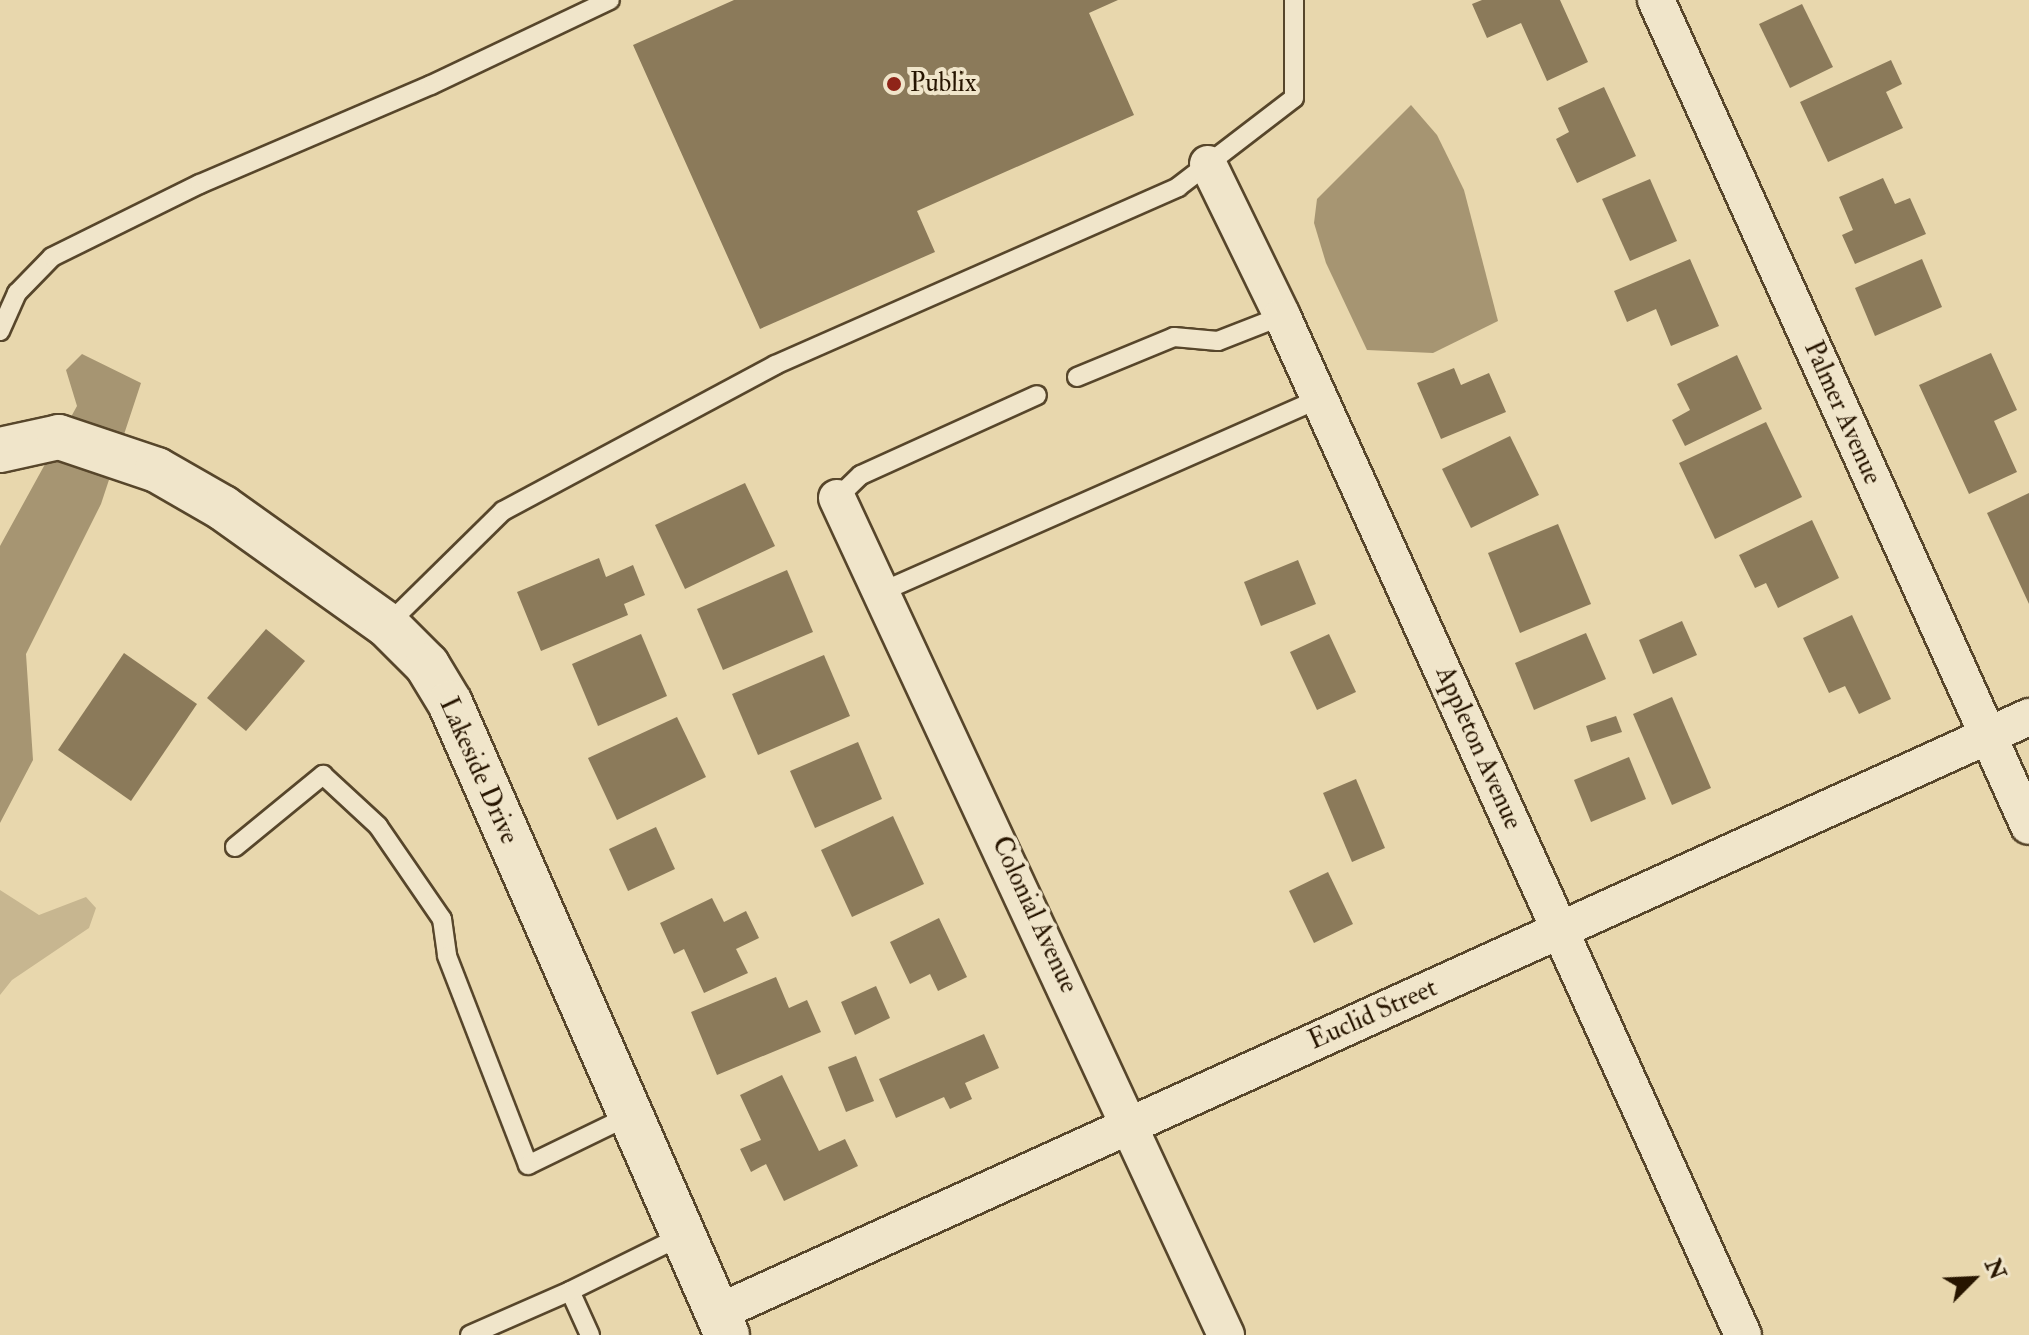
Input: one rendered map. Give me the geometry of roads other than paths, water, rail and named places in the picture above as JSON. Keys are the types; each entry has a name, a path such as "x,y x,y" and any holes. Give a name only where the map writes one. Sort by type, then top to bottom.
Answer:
{"street":[{"name":"Palmer Avenue","path":"1656,0 2029,826"},
{"name":"Appleton Avenue","path":"1208,164 1282,316 1743,1335"},
{"name":"Lakeside Drive","path":"0,450 38,437 59,437 121,456 223,508 387,625 427,665 450,703 722,1324"},
{"name":"Colonial Avenue","path":"837,498 1132,1124 1226,1335"},
{"name":"Euclid Street","path":"722,1324 1132,1124 2029,717"}],"lane":[{"path":"0,331 17,293 52,257 200,184 431,85 610,0"},
{"path":"387,625 503,511 775,365 1178,187 1294,98 1294,0"},
{"path":"1077,377 1174,337 1218,341 1282,316"},
{"path":"837,498 861,475 1037,395"},
{"path":"881,592 1319,399"},
{"path":"235,847 323,775 378,826 442,919 447,956 528,1165 631,1115"},
{"path":"470,1335 570,1291 684,1235"},
{"path":"570,1291 590,1335"}],"place":[{"name":"Publix","path":"894,84"}]}
